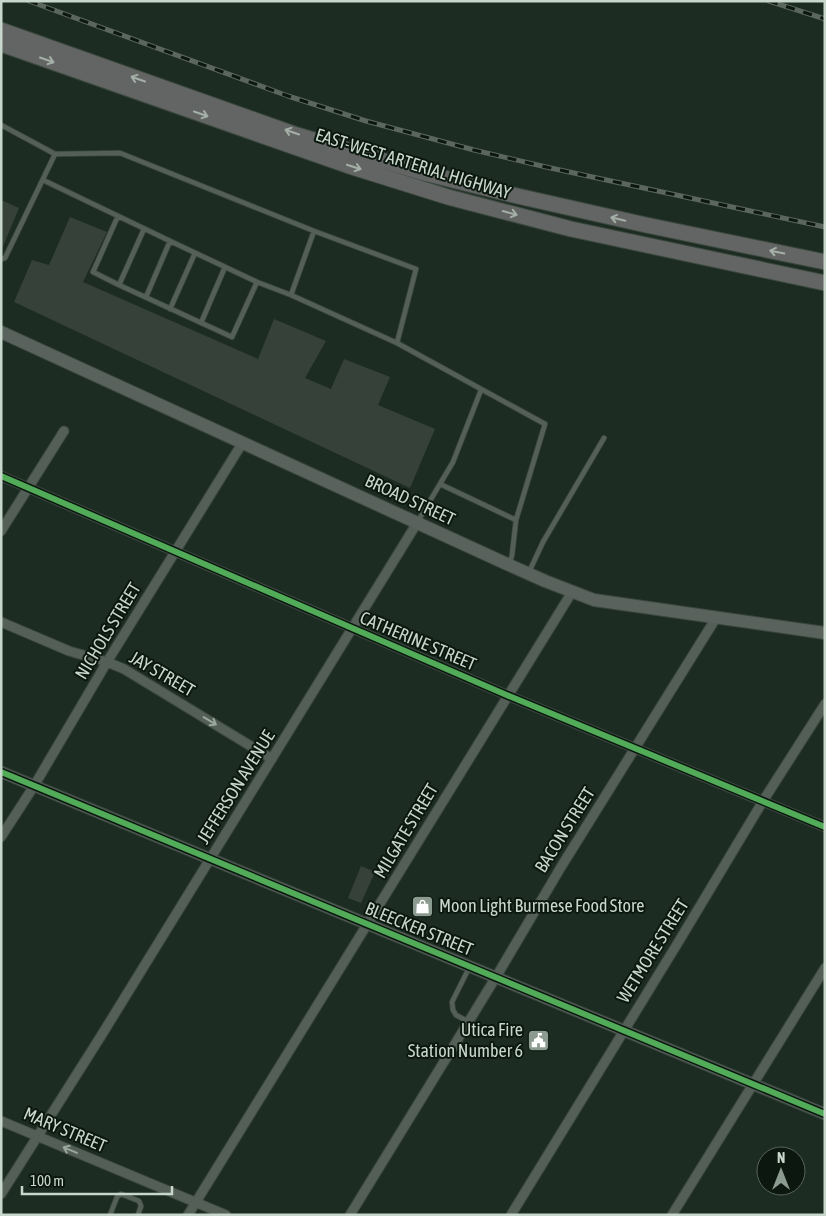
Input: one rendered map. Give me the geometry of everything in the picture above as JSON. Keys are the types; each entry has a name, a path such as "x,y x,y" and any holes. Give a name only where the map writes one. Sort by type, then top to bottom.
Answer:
{"main road":[{"name":"EAST-WEST ARTERIAL HIGHWAY","path":"1,30 297,134 424,173 630,221 825,262"},
{"name":"EAST-WEST ARTERIAL HIGHWAY","path":"1,44 350,166 448,197 571,229 825,283"},
{"name":"BROAD STREET","path":"1,332 509,565 572,592 594,600 825,633"}],"street":[{"path":"1,531 64,431"},
{"name":"NICHOLS STREET","path":"1,837 34,786 242,442"},
{"name":"CATHERINE STREET","path":"1,476 351,629 825,827"},
{"name":"JEFFERSON AVENUE","path":"1,1194 101,1036 417,523"},
{"name":"MILGATE STREET","path":"188,1215 572,592"},
{"name":"BACON STREET","path":"350,1215 469,1022 561,867 716,618"},
{"name":"JAY STREET","path":"1,622 69,651 108,662 124,669 272,759"},
{"name":"WETMORE STREET","path":"510,1215 763,801 825,704"},
{"name":"BLEECKER STREET","path":"1,772 825,1114"},
{"path":"672,1215 825,968"},
{"name":"MARY STREET","path":"1,1121 226,1215"}],"lane":[{"path":"1,125 55,154 120,153 314,231 416,269 397,343"},
{"path":"1,259 5,258 55,154"},
{"path":"43,180 170,242 397,343 545,424 516,520 509,565"},
{"path":"118,216 92,272 119,285 232,338 257,282"},
{"path":"119,285 144,229"},
{"path":"291,295 314,231"},
{"path":"146,297 170,242"},
{"path":"170,309 195,253"},
{"path":"201,323 225,267"},
{"path":"417,523 453,462 481,390"},
{"path":"528,573 543,542 604,438"},
{"path":"440,484 516,520"},
{"path":"469,1022 456,1015 452,1002 470,966"},
{"path":"110,1215 117,1197 121,1194 139,1201 141,1206 138,1215"}],"building":[{"path":"1,200 19,208 1,251"},
{"path":"70,217 107,232 83,282 258,359 274,319 326,341 305,378 331,389 344,359 390,377 378,405 435,429 410,488 14,302 32,260 49,265"},
{"path":"361,866 375,872 361,903 348,898"}],"railway":[{"path":"29,1 288,96 366,121 546,167 825,227"},
{"path":"769,1 825,19"}],"cycle path":[{"path":"1,476 509,696 825,827"},
{"path":"1,772 825,1114"}],"place":[{"name":"Moon Light Burmese Food Store","path":"423,906"},
{"name":"Utica Fire Station Number 6","path":"539,1040"}]}
